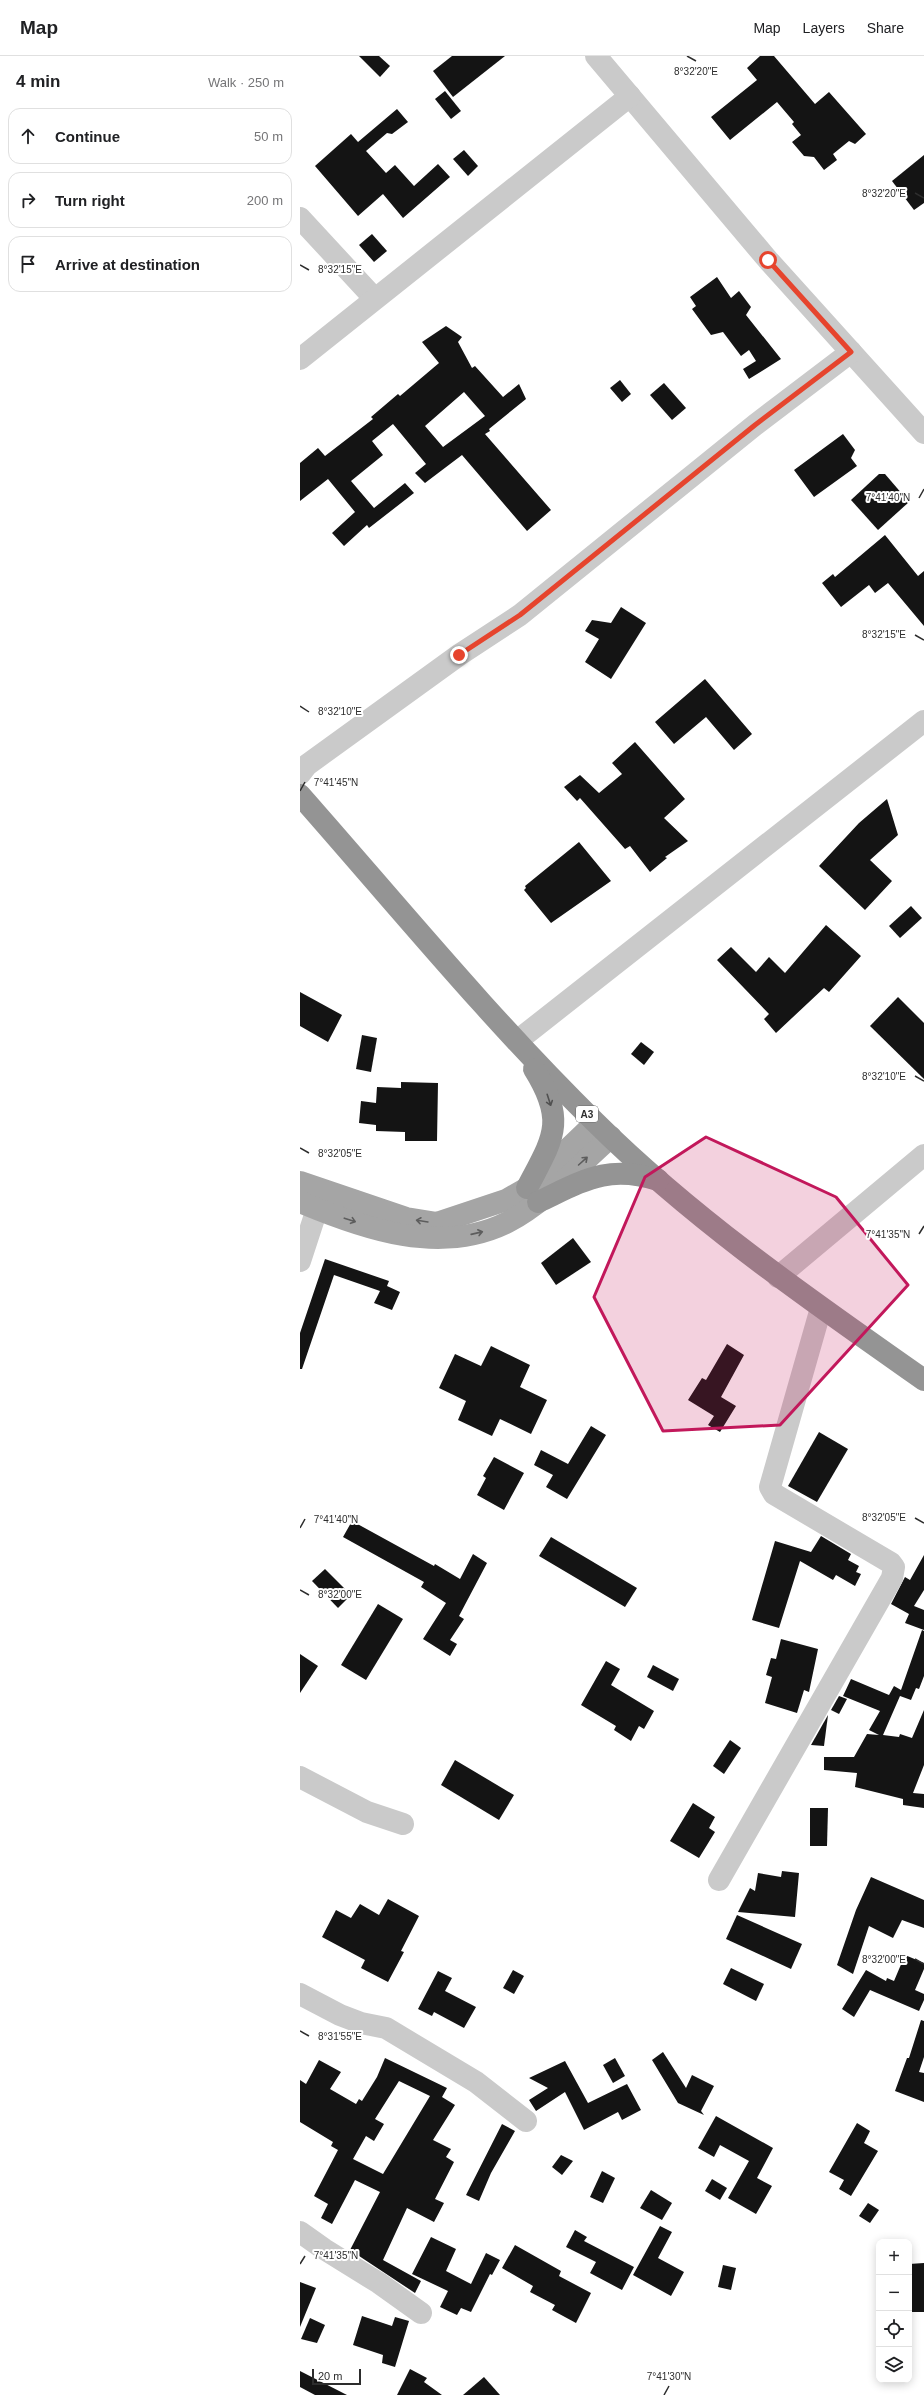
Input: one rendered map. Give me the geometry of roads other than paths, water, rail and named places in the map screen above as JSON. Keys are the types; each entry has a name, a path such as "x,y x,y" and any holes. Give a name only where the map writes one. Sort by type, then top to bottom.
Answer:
{"highway":[{"name":"A3","path":"300,795 516,1041 603,1130 659,1180 778,1277 924,1380"},
{"path":"516,1041 544,1086 555,1118 554,1129 549,1146 532,1195"},
{"path":"532,1195 609,1173 646,1176 659,1180"}],"main road":[{"path":"308,1205 380,1230 419,1238 446,1239 480,1233 508,1222 532,1195 603,1130"},
{"path":"300,1182 406,1218 437,1223 506,1200 532,1195"}],"street":[{"path":"596,56 768,260 924,432"},
{"path":"300,359 374,298 630,96"},
{"path":"300,218 374,298"},
{"path":"300,774 307,765 459,655 520,615 755,425 851,352"},
{"path":"516,1041 924,721"},
{"path":"778,1277 924,1155"},
{"path":"300,1262 308,1205"},
{"path":"719,1880 892,1578 894,1571 891,1563 774,1494 770,1487 821,1308"},
{"path":"300,1777 367,1812 403,1824"},
{"path":"300,1994 340,2015 360,2023 386,2028 476,2082 526,2121"},
{"path":"300,2232 324,2249 380,2282 421,2313"}]}
